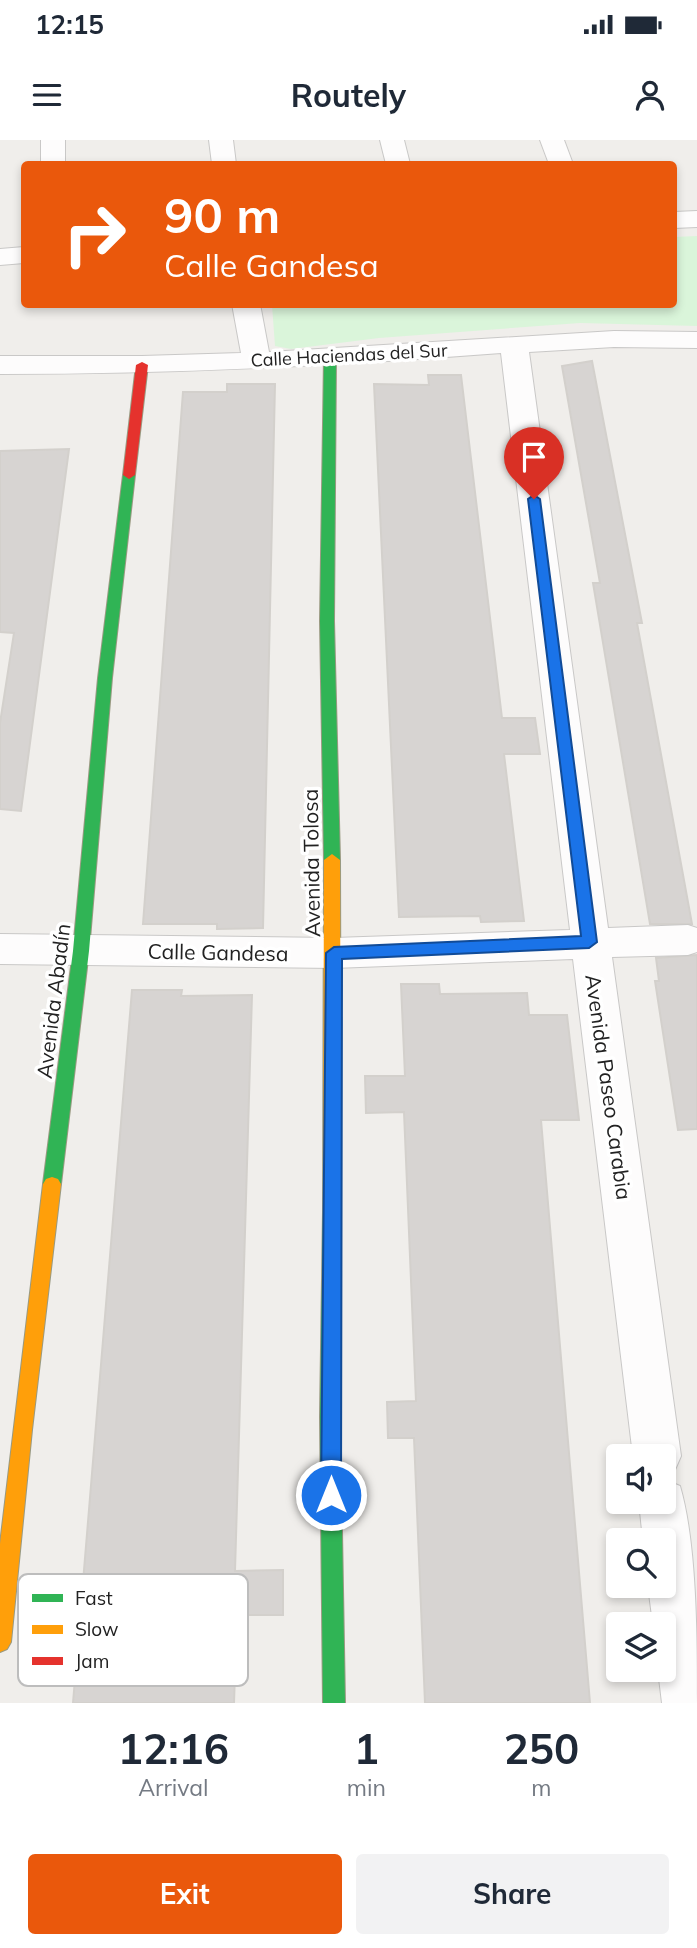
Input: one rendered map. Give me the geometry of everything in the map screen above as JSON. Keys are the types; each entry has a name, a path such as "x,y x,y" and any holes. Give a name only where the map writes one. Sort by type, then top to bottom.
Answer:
{"street":[{"path":"53,140 53,161"},
{"path":"221,140 224,161"},
{"path":"392,140 397,161"},
{"path":"551,140 560,161"},
{"path":"677,220 697,219"},
{"path":"0,257 21,255"},
{"path":"247,308 256,360"},
{"name":"Calle Haciendas del Sur","path":"0,365 142,365 330,358 614,339 697,340"},
{"name":"Avenida Paseo Carabia","path":"514,344 655,1444"},
{"name":"Avenida Tolosa","path":"330,358 327,621 334,953 330,1417 334,1703"},
{"name":"Avenida Abadín","path":"0,1642 22,1430 81,951 105,678 142,365"},
{"name":"Calle Gandesa","path":"0,950 334,953 688,940"},
{"path":"664,1514 688,1703"}],"green space":[{"path":"697,236 697,326 580,323 379,338 291,349 275,346 272,308 677,308 677,237"}],"building":[{"path":"592,361 642,623 637,623 692,924 650,924 593,583 600,583 562,366"},
{"path":"428,375 461,375 502,718 535,718 540,754 504,754 524,921 481,922 480,916 399,917 374,384 429,385"},
{"path":"227,384 275,384 263,928 217,929 217,924 143,924 183,392 227,392"},
{"path":"69,449 21,811 0,809 0,723 14,633 0,632 0,451"},
{"path":"697,955 697,1129 678,1130 655,981 659,981 656,958"},
{"path":"401,984 439,984 440,994 527,993 529,1015 567,1015 579,1120 541,1120 590,1703 425,1703 414,1438 388,1438 387,1402 416,1401 404,1112 366,1113 365,1076 405,1076"},
{"path":"132,990 182,990 181,996 252,995 235,1571 283,1570 283,1615 248,1615 248,1574 84,1574"},
{"path":"74,1686 235,1686 234,1703 73,1703"}],"traffic: fast":[{"path":"330,358 327,621 332,860"},
{"path":"52,1184 81,951 105,678 129,475"},
{"path":"332,1212 330,1417 334,1703"}],"traffic: slow":[{"path":"332,860 332,1212"},
{"path":"0,1642 52,1184"}],"traffic: jam":[{"path":"129,475 142,365"}],"route":[{"path":"331,1495 334,953 589,942 534,499"}]}
